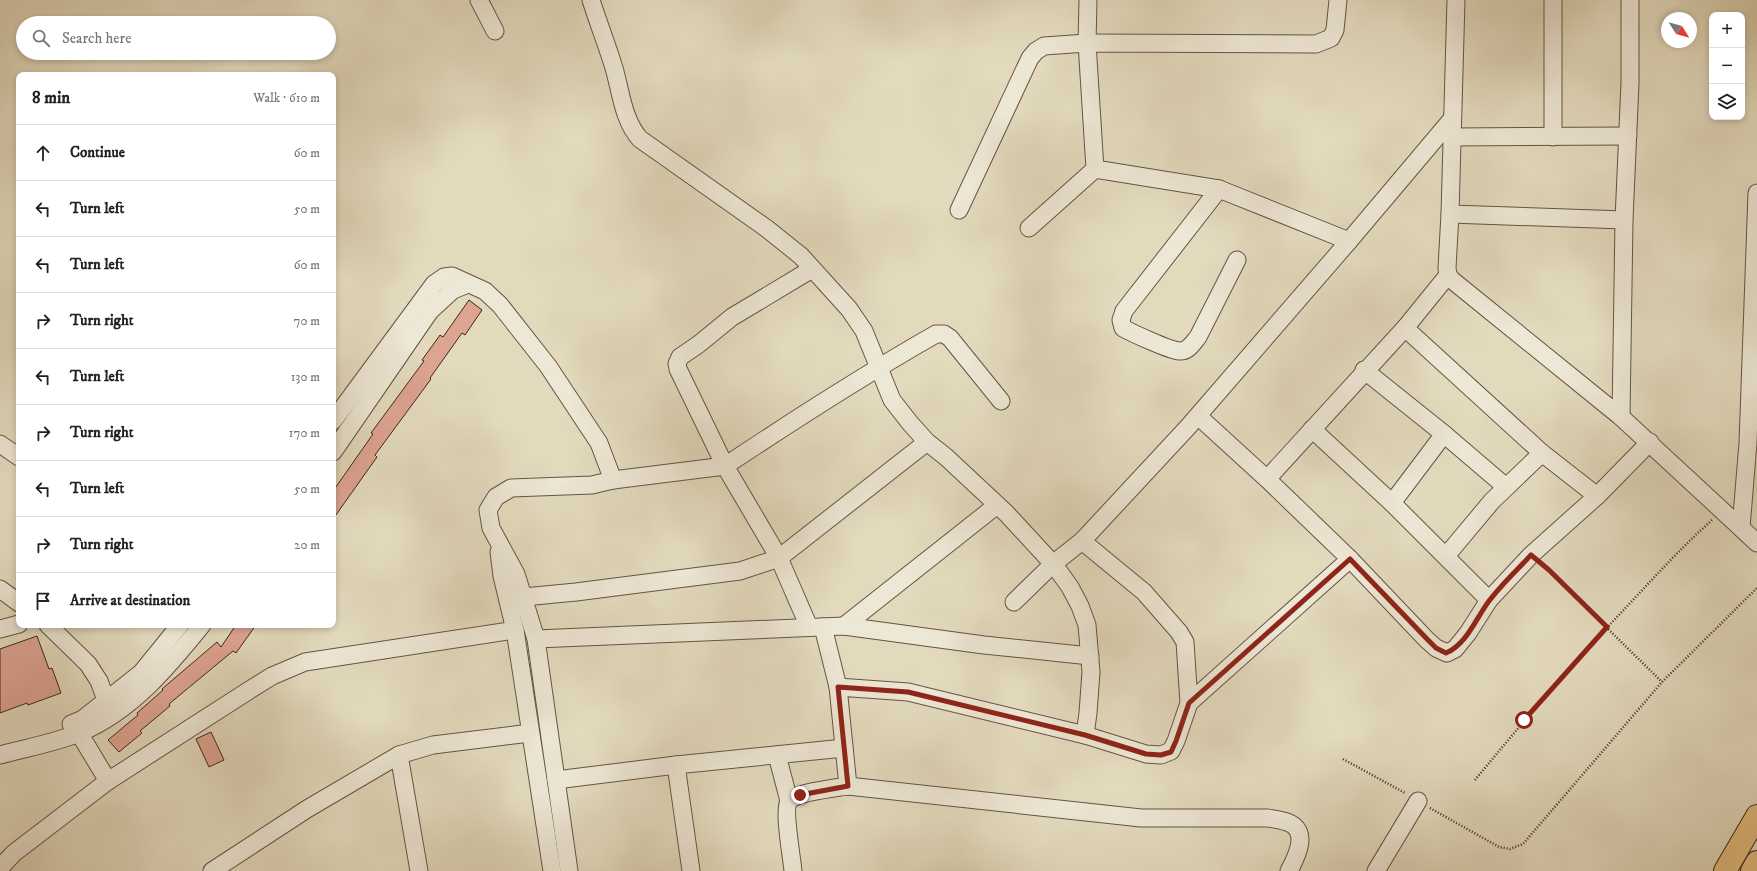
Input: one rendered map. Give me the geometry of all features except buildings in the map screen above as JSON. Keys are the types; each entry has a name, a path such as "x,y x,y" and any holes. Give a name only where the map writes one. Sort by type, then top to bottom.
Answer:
{"main road":[{"path":"1725,871 1757,816"},
{"path":"1752,871 1757,862"}],"street":[{"path":"479,0 495,31"},
{"path":"591,0 614,66 628,121 633,131 640,139 766,228 801,256 849,309 864,331 892,400 910,423 927,442 946,457 997,504 1053,564 1070,587 1088,625 1090,656 1088,713 1085,735"},
{"path":"1088,0 1087,43 1095,169"},
{"path":"959,210 1030,58 1036,51 1044,46 1087,43 1316,44 1330,38 1335,30 1338,0"},
{"path":"1456,0 1447,268 1448,275 1457,284 1650,442 1757,543"},
{"path":"1553,0 1553,136"},
{"path":"1621,417 1624,220 1630,82 1630,0"},
{"path":"1014,602 1053,564 1082,541 1198,416 1452,119"},
{"path":"1452,137 1628,136"},
{"path":"1095,169 1219,188 1349,241"},
{"path":"1029,228 1095,169"},
{"path":"1219,188 1124,310 1121,320 1123,328 1133,334 1179,351 1190,348 1198,337 1237,260"},
{"path":"1741,528 1752,447 1757,193"},
{"path":"1450,214 1624,220"},
{"path":"812,269 732,317 699,344 680,357 677,364 678,369 726,466 779,558 816,627 838,687 848,786"},
{"path":"1267,479 1364,370 1405,328 1448,275"},
{"path":"336,417 434,284 444,277 452,276 485,291 500,305 548,366 599,443 613,480"},
{"path":"336,448 430,311 453,290 468,284"},
{"path":"1405,328 1542,453 1597,496"},
{"path":"569,871 536,639 516,574 491,528 488,510 496,497 511,488 592,485 613,480 726,466 798,417 879,366 936,334 944,334 950,338 1002,401"},
{"path":"1364,370 1444,434 1506,488"},
{"path":"1198,416 1267,479 1350,559 1436,648 1446,653 1455,649 1468,633 1490,600 1531,555 1597,496 1650,442"},
{"path":"1312,429 1392,503 1490,600"},
{"path":"1392,503 1444,434"},
{"path":"524,597 576,592 740,571 779,558 927,442"},
{"path":"0,444 16,455"},
{"path":"1446,556 1492,501 1542,453"},
{"path":"844,626 997,504"},
{"path":"498,541 502,576 515,630 530,733 540,784 552,871"},
{"path":"838,687 908,692 1085,735 1146,754 1161,755 1171,752 1189,703 1185,642 1179,632 1144,592 1082,541"},
{"path":"1189,703 1350,559"},
{"path":"0,589 16,601"},
{"path":"0,629 16,625"},
{"path":"536,639 844,626 984,645 1090,656"},
{"path":"51,628 88,664 99,681 109,709"},
{"path":"0,744 66,726 109,709 178,628"},
{"path":"0,755 60,740 79,733 109,709 159,676 199,628"},
{"path":"0,868 14,853 108,781 272,676 304,662 515,630"},
{"path":"79,733 108,781"},
{"path":"212,871 307,809 399,755 433,745 530,733"},
{"path":"556,780 844,748"},
{"path":"399,755 419,871"},
{"path":"776,755 790,801"},
{"path":"676,766 691,871"},
{"path":"793,871 787,819 787,808 790,801 800,795 848,786 1141,818 1268,818 1288,822 1297,829 1301,842 1296,860 1289,871"},
{"path":"1376,871 1418,801"}],"path":[{"path":"1475,780 1524,720 1607,627 1691,538 1723,510"},
{"path":"1531,555 1549,570 1662,682"},
{"path":"1343,758 1499,846 1510,849 1523,844 1662,682 1757,588"}],"route":[{"path":"800,795 848,786 838,687 908,692 1085,735 1146,754 1161,755 1171,752 1189,703 1350,559 1436,648 1446,653 1455,649 1468,633 1490,600 1531,555 1549,570 1607,627 1524,720"}]}
